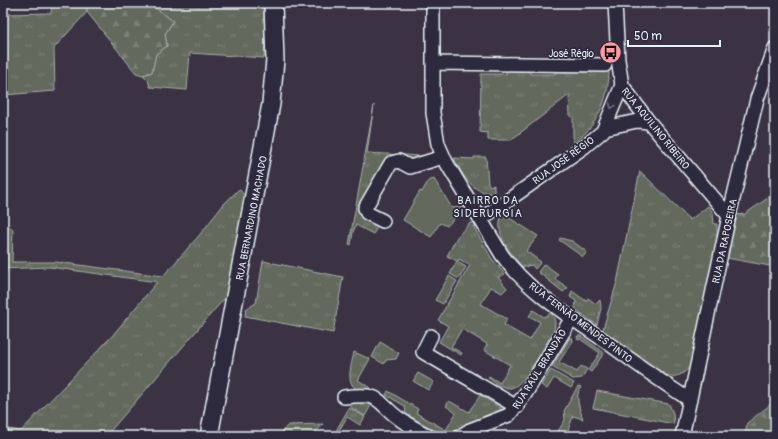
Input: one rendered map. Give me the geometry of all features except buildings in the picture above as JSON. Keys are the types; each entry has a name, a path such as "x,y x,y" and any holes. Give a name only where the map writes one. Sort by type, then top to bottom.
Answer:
{"main road":[{"name":"RUA BERNARDINO MACHADO","path":"210,434 272,104 275,60 273,3"}],"street":[{"name":"RUA FERNÃO MENDES PINTO","path":"434,3 433,119 436,138 443,157 510,266 535,291 663,384 690,400"},
{"name":"RUA AQUILINO RIBEIRO","path":"615,3 618,53 622,85 649,122 729,216"},
{"name":"RUA DA RAPOSEIRA","path":"682,436 729,216 757,99 775,48"},
{"path":"433,63 605,65"},
{"name":"RUA JOSÉ RÉGIO","path":"481,219 584,147 605,128 622,85"},
{"path":"605,128 637,122 649,122"},
{"path":"383,221 367,212 365,208 391,163 397,161 410,167 443,157"},
{"name":"RUA RAUL BRANDÃO","path":"461,436 470,430 509,416 517,406 572,318"},
{"path":"432,336 423,352 517,406"},
{"path":"344,396 364,395 379,399 400,420 428,436"}],"green space":[{"path":"52,3 87,3 87,12 54,48 55,91 3,95 3,14 51,13"},
{"path":"87,3 149,3 173,21 165,34 167,46 156,54 152,72 143,75 136,73 87,12"},
{"path":"149,3 187,3 191,5 191,3 263,3 265,32 264,58 190,53 187,90 150,87 148,80 143,75 152,72 156,54 167,46 165,34 173,21"},
{"path":"506,69 530,69 530,74 555,74 555,70 609,70 607,92 595,121 573,144 573,117 570,116 569,95 511,140 488,140 488,133 480,132 481,74 506,74"},
{"path":"374,105 367,153 423,156 424,158 410,162 400,157 362,208 373,221 371,225 377,228 373,234 356,225 353,232 351,245 349,244"},
{"path":"474,157 486,157 488,183 490,186 494,185 494,194 486,193 474,187 465,177 454,158 474,159"},
{"path":"640,171 690,220 708,206 713,213 714,224 717,224 717,246 692,363 686,371 677,376 670,376 654,370 602,332 617,282"},
{"path":"434,179 452,208 462,207 464,209 447,226 440,223 431,237 403,220 420,191 422,192 428,181"},
{"path":"239,189 245,196 226,300 223,300 106,436 3,436 3,428 21,431 112,336 157,282 49,267 3,269 3,227 10,227 13,229 12,262 56,262 163,276 197,238 224,204"},
{"path":"775,193 775,267 727,258 736,215 745,214"},
{"path":"503,214 538,236 526,251 541,262 535,269 532,265 523,267 508,250 501,235 500,228 500,221"},
{"path":"471,222 492,259 505,274 498,277 507,288 502,293 491,287 481,304 507,319 504,325 530,340 540,322 529,316 533,310 544,317 551,313 555,320 553,332 534,364 522,381 516,386 510,388 501,386 488,378 489,376 500,383 510,365 484,350 487,344 462,329 451,347 462,353 461,355 439,342 448,326 438,320 470,265 459,259 458,262 466,267 459,279 450,274 457,261 447,256 457,237"},
{"path":"560,238 572,241 587,252 583,257 559,240"},
{"path":"263,261 343,277 333,333 245,316 246,309 256,303"},
{"path":"544,264 558,274 555,279 568,288 563,292 538,272"},
{"path":"449,276 457,281 443,304 435,300"},
{"path":"572,291 586,301 588,298 596,304 600,300 601,308 597,325 575,309 576,301 570,297"},
{"path":"577,336 581,336 604,353 591,372 588,370 600,353 580,339 578,340"},
{"path":"572,337 573,341 559,362 577,372 581,366 587,369 582,378 573,379 552,367 569,339"},
{"path":"380,342 399,353 396,359 386,360 384,364 372,357"},
{"path":"354,352 370,359 358,380 371,388 370,390 358,390 351,383 350,373"},
{"path":"551,370 574,383 571,388 554,378 547,389 541,385"},
{"path":"418,373 434,382 428,390 413,381"},
{"path":"578,386 581,387 578,398 583,419 573,416 566,436 555,436 565,420 564,411"},
{"path":"388,391 418,409 416,413 446,430 456,413 446,406 449,401 469,412 480,395 502,409 465,424 450,436 445,436 406,414 405,406 386,395"},
{"path":"597,391 669,404 673,413 674,424 593,408"},
{"path":"775,401 775,436 745,436 747,423"},
{"path":"354,402 373,402 365,416 350,407"},
{"path":"349,408 365,417 360,425 347,417 336,436 333,436"},
{"path":"323,424 319,429 310,434 300,436 282,436 282,432 288,425"}],"place":[{"name":"José Régio","path":"610,53"}],"district":[{"name":"BAIRRO DA SIDERURGIA","path":"488,206"}]}
